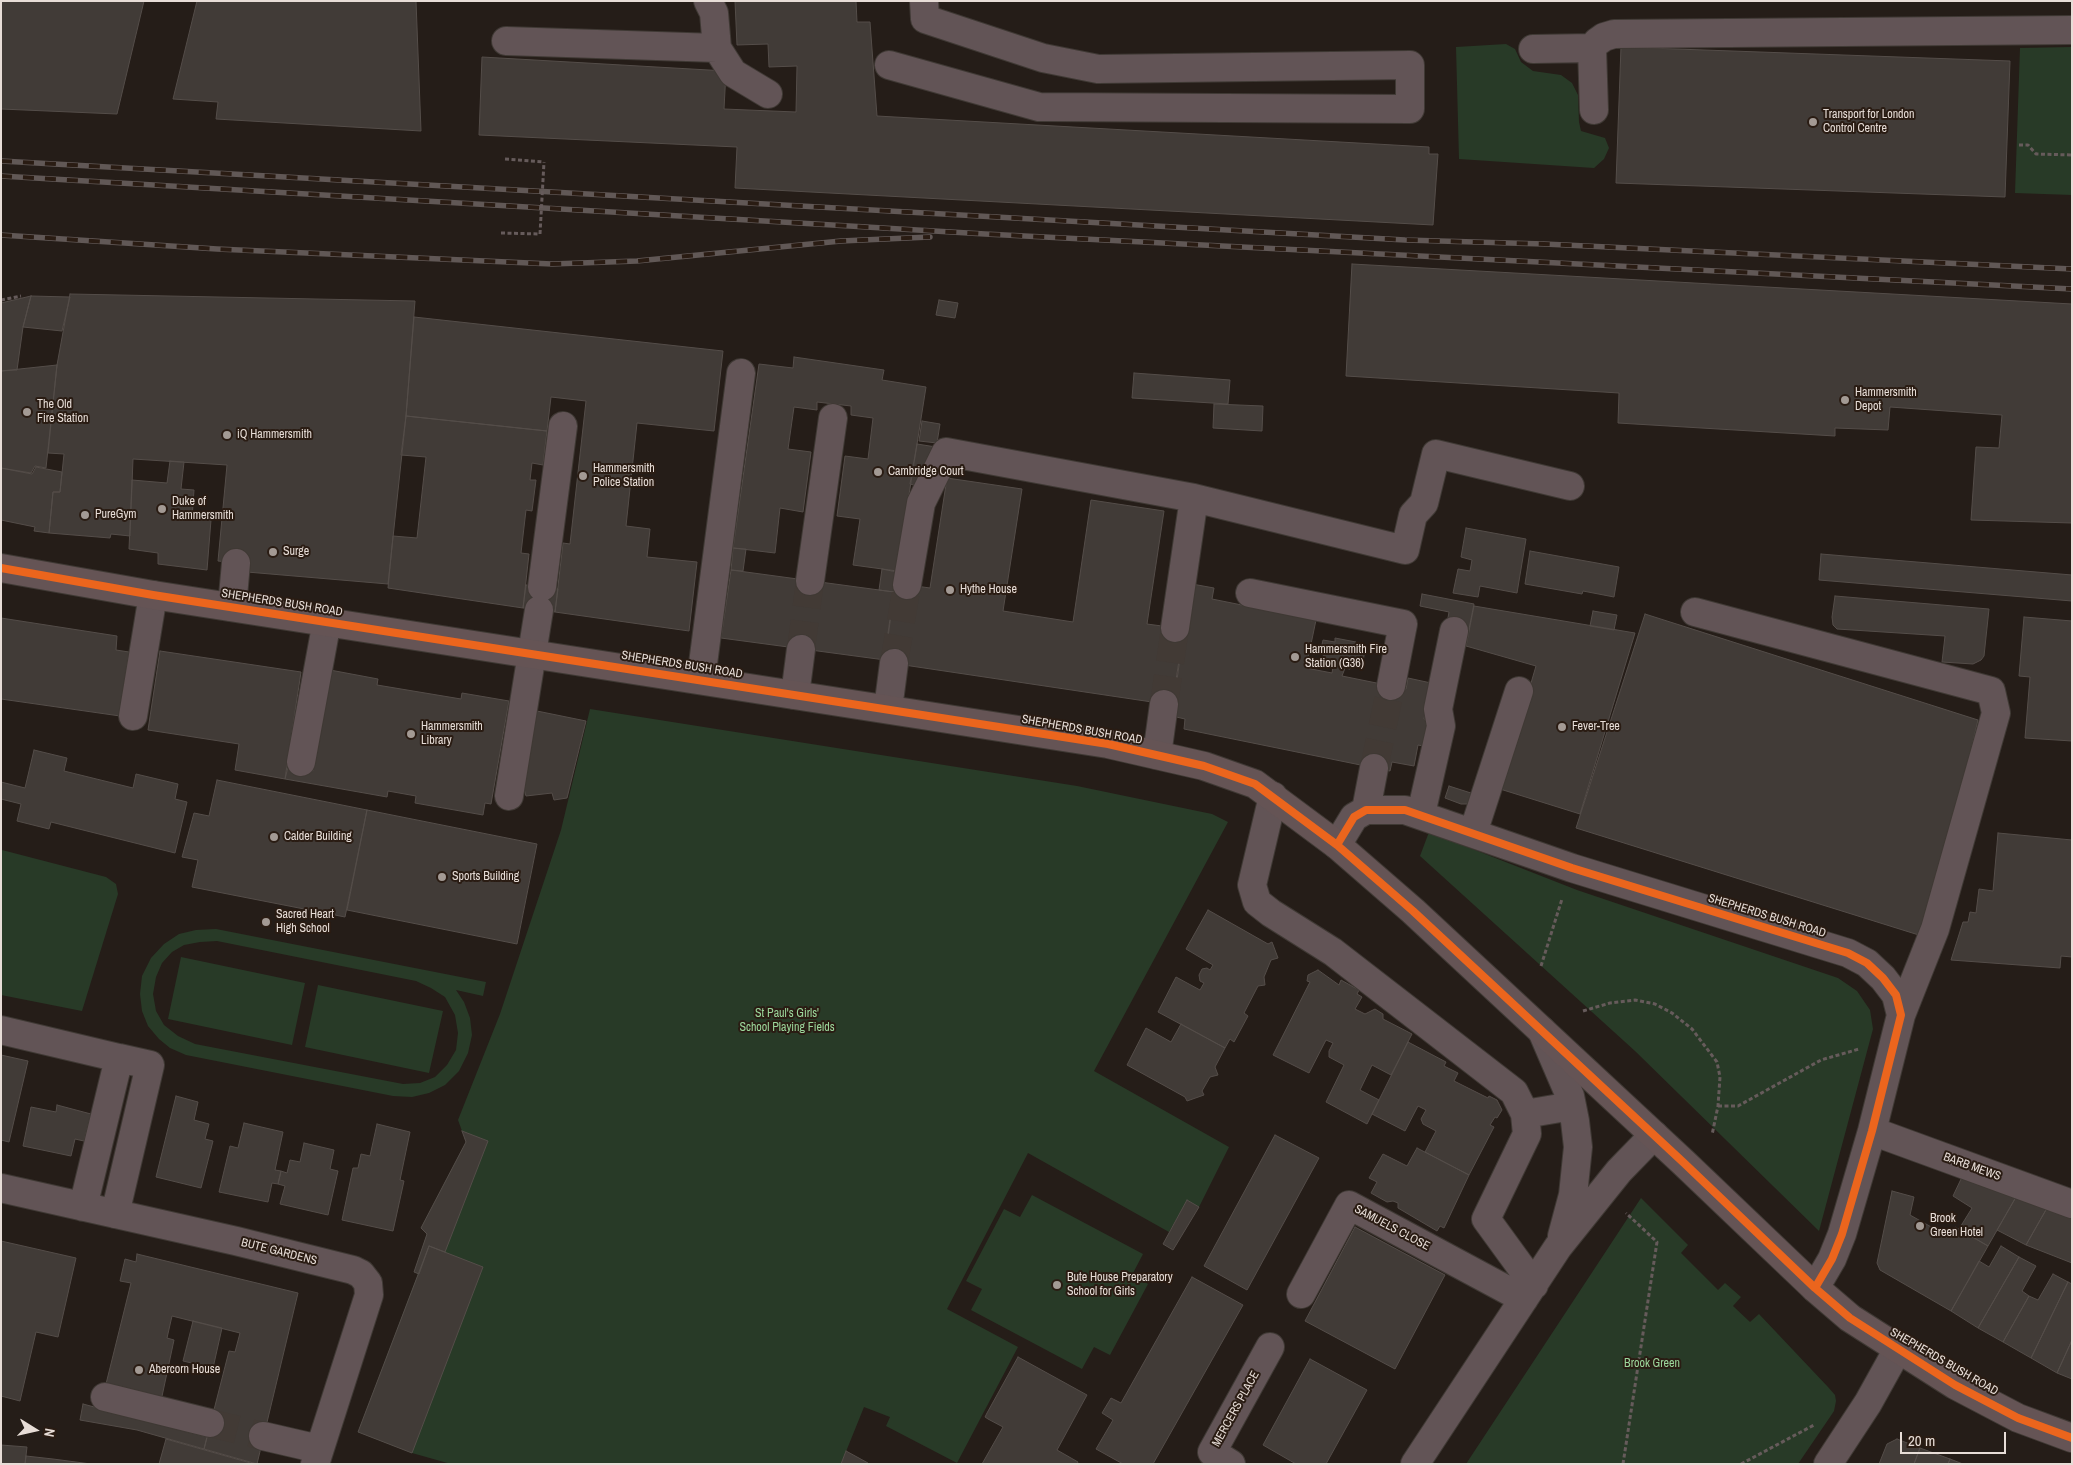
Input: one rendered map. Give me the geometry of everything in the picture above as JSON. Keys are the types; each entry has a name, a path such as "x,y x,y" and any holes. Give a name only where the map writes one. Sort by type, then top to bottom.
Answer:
{"main road":[{"name":"SHEPHERDS BUSH ROAD","path":"1,568 154,595 1108,744 1230,774 1255,784 1337,845 1479,970 1815,1288 1850,1318 1955,1384 2018,1418 2072,1438"}],"street":[{"path":"708,1 714,13 717,48 732,73 768,94"},
{"path":"889,64 1039,107 1410,109 1410,65 1098,69 1042,58 925,19 924,1"},
{"path":"1594,110 1592,48 1604,37 1626,33 2072,30"},
{"path":"506,41 717,48"},
{"path":"1534,49 1592,48"},
{"path":"701,679 741,373"},
{"path":"810,581 833,418"},
{"path":"510,796 534,653 563,426"},
{"path":"907,585 921,504 946,452 1194,498 1405,550 1414,515 1424,503 1436,454 1570,486"},
{"path":"1175,628 1194,498"},
{"path":"232,606 236,563"},
{"path":"1250,593 1403,624 1390,686"},
{"path":"133,716 154,595"},
{"path":"1696,612 1991,691 1996,713 1935,929 1898,1027 1872,1131 1836,1249 1815,1288"},
{"path":"301,762 327,621"},
{"path":"1421,814 1440,726 1438,709 1454,631"},
{"path":"795,694 801,649"},
{"path":"888,709 894,663"},
{"path":"1473,833 1519,692"},
{"path":"1157,755 1164,704"},
{"path":"1337,845 1354,817 1366,810 1374,768"},
{"path":"1273,796 1252,885 1257,902 1333,952 1514,1092 1525,1114 1527,1134 1486,1219 1529,1292"},
{"name":"SHEPHERDS BUSH ROAD","path":"1366,810 1405,810 1421,814 1572,868 1848,953 1867,963 1883,978 1896,996 1898,1027"},
{"path":"1,1030 150,1065 115,1214"},
{"path":"1542,1030 1570,1096 1578,1147 1573,1195 1558,1248"},
{"path":"83,1207 119,1058"},
{"path":"1525,1114 1572,1106"},
{"name":"BARB MEWS","path":"1872,1131 2072,1204"},
{"path":"1415,1464 1558,1248 1619,1171 1654,1135"},
{"name":"BUTE GARDENS","path":"1,1188 344,1267 361,1274 368,1283 369,1295 317,1460"},
{"name":"SAMUELS CLOSE","path":"1301,1294 1350,1205 1529,1292"},
{"name":"MERCERS PLACE","path":"1231,1464 1212,1452 1270,1347"},
{"path":"1828,1464 1868,1403 1898,1349"},
{"path":"104,1397 210,1423"},
{"path":"263,1436 317,1460"}],"path":[{"path":"2019,145 2028,145 2036,154 2072,155"},
{"path":"501,233 540,234 544,162 505,160"},
{"path":"1,300 21,296"},
{"path":"1540,966 1572,868"},
{"path":"1583,1011 1610,1002 1635,1000 1655,1004 1672,1013 1692,1029 1717,1062 1720,1077 1718,1106 1712,1136"},
{"path":"1718,1106 1738,1106 1821,1060 1898,1027"},
{"path":"1623,1464 1657,1242 1624,1211"},
{"path":"1741,1464 1822,1421"}],"green space":[{"path":"1506,44 1515,49 1521,62 1533,71 1561,75 1572,83 1578,95 1581,131 1605,138 1609,148 1604,159 1594,168 1459,159 1456,47"},
{"path":"2072,47 2072,195 2015,193 2020,48"},
{"name":"St Paul's Girls' School Playing Fields","path":"590,709 1077,786 1212,814 1228,822 1094,1071 1229,1147 1199,1207 1187,1201 1169,1232 1028,1153 947,1309 1018,1347 957,1463 886,1426 890,1417 864,1407 841,1464 451,1464 412,1453 358,1432 418,1274 414,1272 427,1234 421,1228 466,1142 458,1120 500,1014 561,830"},
{"path":"1429,832 1577,890 1838,978 1857,991 1870,1010 1873,1029 1819,1231 1635,1051 1420,856"},
{"path":"2,850 106,877 116,884 118,894 82,1011 1,995"},
{"path":"216,929 486,982 483,996 456,990 464,1002 470,1018 472,1035 468,1053 459,1071 445,1085 429,1093 412,1097 393,1096 186,1055 170,1048 148,1026 142,1011 140,994 142,976 151,958 164,944 179,934 196,930","holes":["217,941 416,981 445,997 455,1015 458,1033 456,1050 447,1065 435,1077 420,1083 403,1084 195,1044 178,1036 164,1025 156,1011 153,994 156,977 162,963 172,952 184,945"]},
{"path":"181,957 305,983 292,1045 168,1019"},
{"path":"318,985 443,1011 429,1073 305,1047"},
{"path":"1032,1195 1143,1254 1132,1275 1148,1284 1110,1355 1094,1347 1082,1369 971,1310 982,1289 966,1281 1004,1209 1020,1217"},
{"name":"Brook Green","path":"1641,1198 1688,1245 1681,1253 1718,1290 1725,1283 1741,1297 1733,1306 1750,1322 1759,1314 1828,1387 1835,1395 1834,1411 1798,1464 1466,1464"}],"building":[{"path":"1,1 144,1 117,114 1,109"},
{"path":"197,1 416,1 421,131 216,119 218,102 173,99"},
{"path":"735,1 856,1 857,22 870,22 877,116 1429,147 1429,154 1438,154 1433,225 735,188 737,147 479,135 482,57 726,71 724,109 796,112 797,66 769,67 768,44 737,45"},
{"name":"Transport for London Control Centre","path":"1621,47 2010,61 2005,197 1616,183"},
{"name":"Hammersmith Depot","path":"1352,264 2072,304 2072,523 1971,520 1976,447 1999,448 2002,415 1890,407 1888,430 1835,428 1835,436 1618,423 1619,393 1346,376"},
{"name":"iQ Hammersmith","path":"70,294 415,301 406,416 388,584 247,572 248,564 218,561 227,465 133,459 130,536 111,534 110,538 49,533 53,492 60,492 64,454 48,453 57,365"},
{"path":"31,296 23,327 17,370 1,371 1,303"},
{"path":"31,296 70,297 62,331 23,327"},
{"path":"939,300 958,303 955,318 936,315"},
{"path":"414,317 723,351 714,431 637,423 626,526 650,529 647,557 697,562 689,631 555,612 563,543 570,544 586,401 551,397 547,431 406,416"},
{"name":"Cambridge Court","path":"794,357 884,370 882,380 926,387 897,571 853,565 860,519 837,516 845,456 868,459 873,418 851,415 851,406 817,402 817,410 794,407 788,449 811,452 803,512 780,508 775,553 733,548 759,364 793,368"},
{"name":"The Old Fire Station","path":"57,365 46,468 35,466 31,473 1,468 1,371"},
{"path":"1134,373 1230,380 1228,404 1132,398"},
{"path":"1214,404 1263,406 1262,431 1213,428"},
{"path":"406,416 547,431 543,465 532,463 530,480 536,480 532,511 526,510 521,553 529,554 523,608 388,588 393,536 417,538 426,457 401,455"},
{"path":"922,421 940,424 937,443 919,441"},
{"path":"917,444 936,447 917,486 910,484"},
{"name":"Duke of Hammersmith","path":"170,461 184,462 181,489 194,490 192,518 211,520 207,570 158,564 158,553 129,549 132,480 167,483"},
{"path":"36,467 62,472 60,492 53,492 49,533 34,531 35,527 1,520 1,468 32,474"},
{"name":"Hythe House","path":"947,478 1022,489 1003,611 1073,622 1091,500 1164,511 1147,624 1184,629 1172,705 884,662 895,583 930,588"},
{"path":"1466,528 1526,539 1517,593 1480,586 1478,597 1453,593 1458,569 1470,571 1472,560 1461,557"},
{"path":"733,548 746,549 743,571 731,570"},
{"path":"1530,551 1619,567 1614,597 1583,591 1582,594 1525,584"},
{"path":"1821,554 2072,575 2072,601 1819,580"},
{"path":"882,569 897,572 894,592 879,590"},
{"path":"731,570 894,592 885,660 721,638"},
{"path":"1192,584 1214,588 1212,599 1316,620 1306,668 1332,673 1333,667 1329,666 1330,661 1323,660 1324,655 1320,654 1323,640 1335,642 1335,638 1356,642 1356,646 1365,649 1363,662 1358,661 1357,667 1350,665 1350,669 1345,668 1342,676 1406,689 1408,678 1431,683 1424,719 1428,720 1423,746 1418,745 1414,766 1392,762 1390,771 1184,729 1185,719 1172,716"},
{"path":"526,585 558,589 555,612 523,608"},
{"path":"1422,594 1474,604 1468,634 1446,629 1449,612 1420,606"},
{"path":"1835,596 1989,609 1984,656 1973,664 1942,662 1945,636 1837,629 1833,625 1832,617"},
{"name":"Fever-Tree","path":"1474,606 1635,633 1580,814 1500,789 1536,666 1466,646"},
{"path":"1593,611 1617,615 1614,630 1590,626"},
{"path":"1645,614 1978,720 1947,855 1922,936 1576,828"},
{"path":"2024,617 2072,621 2072,741 2025,738 2030,677 2019,676"},
{"path":"1,618 117,636 116,650 129,652 120,716 1,699"},
{"path":"160,651 301,672 285,779 235,770 239,744 148,730"},
{"name":"Hammersmith Library","path":"330,670 378,679 377,685 461,699 462,693 509,701 491,804 485,803 483,815 415,803 416,796 388,791 387,797 285,779 288,767 313,771"},
{"path":"532,710 586,721 567,798 554,800 552,793 526,796 521,779"},
{"path":"34,750 67,758 64,771 133,788 136,774 178,784 175,799 187,802 175,853 51,822 49,829 17,821 21,804 1,799 1,782 25,788"},
{"name":"Calder Building","path":"217,780 367,810 345,917 192,887 198,860 182,857 194,813 209,816"},
{"path":"1449,786 1474,794 1470,804 1461,804 1445,798"},
{"name":"Sports Building","path":"367,810 537,844 517,944 347,910"},
{"path":"1998,833 2072,840 2072,957 2061,956 2060,968 1951,960 1963,922 1968,922 1970,912 1976,913 1979,889 1993,891"},
{"path":"1208,910 1268,944 1272,942 1278,958 1271,960 1264,977 1265,985 1258,986 1244,1013 1248,1016 1234,1042 1230,1039 1225,1048 1158,1012 1176,977 1200,990 1204,983 1200,981 1199,975 1202,969 1207,968 1210,970 1213,965 1186,949"},
{"path":"1318,970 1339,985 1341,980 1359,990 1357,994 1362,997 1355,1009 1365,1014 1375,1009 1383,1014 1383,1019 1412,1034 1391,1075 1372,1065 1360,1090 1379,1100 1367,1124 1326,1102 1344,1065 1329,1057 1329,1051 1333,1043 1326,1040 1309,1073 1273,1055 1310,982 1307,981 1308,975"},
{"path":"1181,1024 1225,1048 1215,1067 1218,1075 1210,1077 1202,1091 1204,1095 1187,1101 1185,1097 1127,1065 1146,1028 1171,1042"},
{"path":"1408,1042 1446,1062 1444,1066 1458,1073 1454,1081 1488,1098 1489,1096 1497,1100 1502,1110 1490,1125 1494,1127 1469,1175 1425,1152 1436,1131 1423,1124 1421,1119 1426,1110 1418,1106 1405,1131 1372,1114"},
{"path":"1,1055 28,1061 9,1142 1,1140"},
{"path":"176,1096 198,1102 194,1120 209,1124 205,1139 213,1141 201,1188 156,1177"},
{"path":"57,1105 91,1114 84,1141 75,1139 71,1156 23,1146 31,1107 56,1112"},
{"path":"244,1123 283,1132 275,1170 281,1171 278,1184 272,1183 268,1202 219,1192 230,1146 238,1148"},
{"path":"377,1124 410,1132 400,1180 404,1181 393,1231 342,1220 353,1168 358,1168 361,1154 370,1156"},
{"path":"462,1131 488,1141 445,1252 429,1246 419,1274 414,1272 427,1234 421,1228 466,1142"},
{"path":"1275,1135 1319,1158 1247,1290 1204,1266"},
{"path":"304,1143 334,1150 330,1169 338,1171 328,1215 280,1204 285,1186 278,1184 281,1171 287,1173 290,1160 300,1162"},
{"path":"1417,1148 1469,1175 1444,1228 1440,1226 1437,1231 1398,1208 1398,1203 1393,1201 1387,1202 1371,1193 1377,1182 1369,1178 1383,1154 1407,1166"},
{"path":"1962,1177 2016,1197 1988,1246 1959,1229 1972,1208 1953,1196"},
{"path":"1892,1191 1914,1197 1910,1215 1949,1237 1955,1227 1988,1246 1951,1311 1880,1270 1877,1263"},
{"path":"2016,1197 2047,1208 2026,1245 1997,1230"},
{"path":"1187,1200 1199,1207 1173,1250 1163,1244"},
{"path":"2047,1208 2072,1218 2072,1263 2026,1245"},
{"path":"1355,1227 1445,1275 1395,1369 1305,1321"},
{"path":"1,1241 76,1258 58,1337 36,1332 20,1401 1,1396"},
{"path":"429,1246 483,1267 412,1453 358,1432"},
{"path":"2001,1246 2019,1257 1978,1328 1951,1311 1979,1261 1989,1267"},
{"name":"Abercorn House","path":"137,1254 298,1293 257,1464 204,1449 229,1351 235,1352 240,1333 172,1316 167,1338 174,1340 161,1401 105,1388 131,1283 120,1281 125,1259 136,1262"},
{"path":"2019,1257 2036,1266 2022,1291 2029,1296 2003,1342 1978,1328"},
{"path":"2053,1274 2068,1282 2031,1358 2003,1342 2029,1296 2038,1300"},
{"path":"1192,1277 1243,1305 1153,1464 1123,1464 1096,1449 1113,1420 1102,1413 1111,1398 1121,1403"},
{"path":"2068,1282 2072,1284 2072,1340 2057,1373 2031,1358"},
{"path":"193,1321 222,1328 213,1368 183,1361"},
{"path":"2072,1340 2072,1379 2057,1373"},
{"path":"1018,1357 1087,1395 1057,1450 1078,1462 1077,1464 982,1464 1003,1427 985,1417"},
{"path":"1310,1359 1367,1390 1326,1464 1296,1464 1263,1445"},
{"path":"83,1404 207,1437 204,1449 137,1430 80,1420"},
{"path":"166,1439 254,1464 159,1464"},
{"path":"1897,1439 1920,1448 1914,1464 1879,1464 1887,1444"},
{"path":"1,1445 27,1447 25,1464 1,1464"},
{"path":"1920,1448 1950,1459 1948,1464 1914,1464"},
{"path":"846,1451 868,1463 869,1464 841,1464"},
{"path":"26,1456 53,1459 91,1464 25,1464"},
{"path":"1950,1459 1963,1464 1948,1464"}],"tunnel":[{"path":"801,649 810,581"},
{"path":"894,663 907,585"},
{"path":"1164,704 1175,628"},
{"path":"1374,768 1391,686"},
{"path":"210,1423 263,1436"}],"railway":[{"path":"1,161 1405,240 1544,244 2072,269"},
{"path":"1,176 985,234 2072,289"},
{"path":"1,235 217,249 552,264 637,261 841,241 930,237"}],"cycle path":[{"path":"1,568 153,595 1108,744 1204,766 1255,784 1337,845 1413,911 1684,1163 1815,1288 1850,1318 1955,1385 2018,1418 2072,1438"},
{"path":"1337,845 1354,817 1366,810 1405,810 1572,868 1848,953 1867,963 1883,978 1896,995 1901,1015 1872,1131 1842,1234 1832,1259 1815,1288"}],"place":[{"name":"Transport for London Control Centre","path":"1813,122"},
{"name":"Hammersmith Depot","path":"1845,400"},
{"name":"The Old Fire Station","path":"27,412"},
{"name":"iQ Hammersmith","path":"227,435"},
{"name":"Cambridge Court","path":"878,472"},
{"name":"Hammersmith Police Station","path":"583,476"},
{"name":"Duke of Hammersmith","path":"162,509"},
{"name":"PureGym","path":"85,515"},
{"name":"Surge","path":"273,552"},
{"name":"Hythe House","path":"950,590"},
{"name":"Hammersmith Fire Station (G36)","path":"1295,657"},
{"name":"Fever-Tree","path":"1562,727"},
{"name":"Hammersmith Library","path":"411,734"},
{"name":"Calder Building","path":"274,837"},
{"name":"Sports Building","path":"442,877"},
{"name":"Sacred Heart High School","path":"266,922"},
{"name":"Brook Green Hotel","path":"1920,1226"},
{"name":"Bute House Preparatory School for Girls","path":"1057,1285"},
{"name":"Abercorn House","path":"139,1370"}]}
